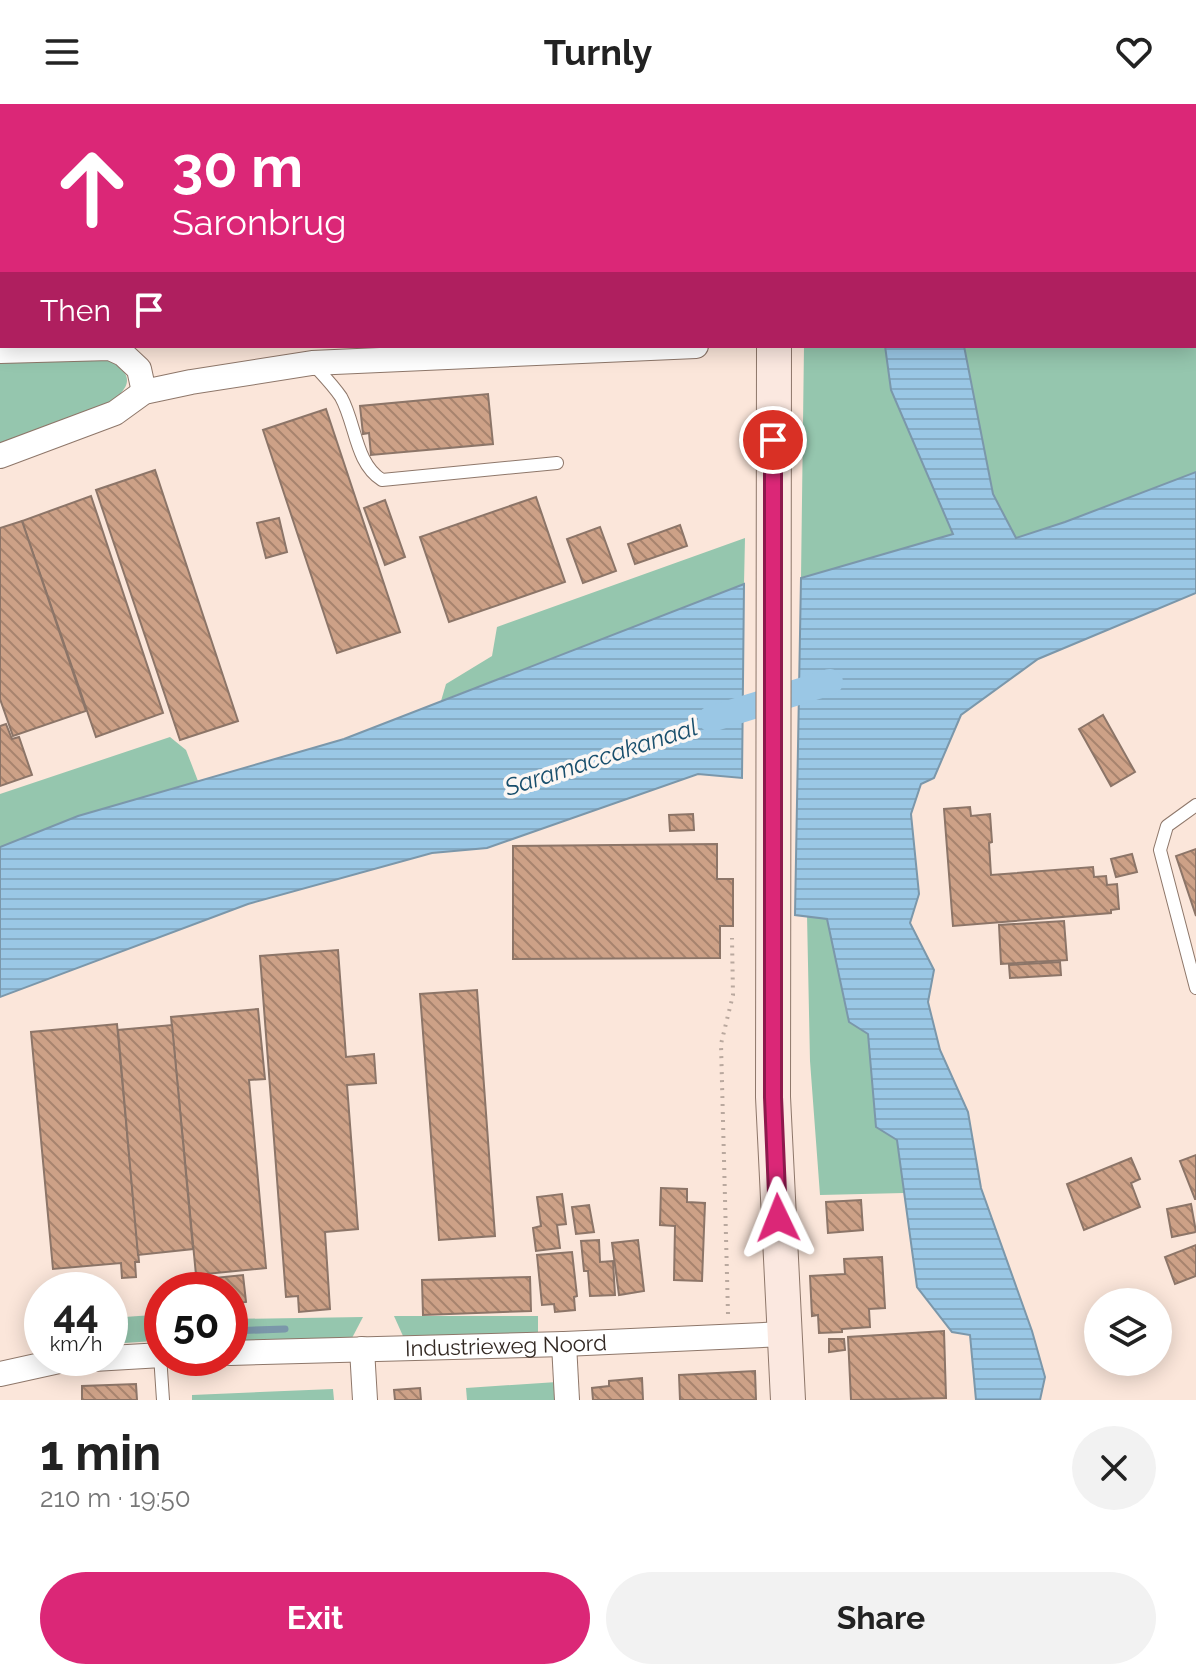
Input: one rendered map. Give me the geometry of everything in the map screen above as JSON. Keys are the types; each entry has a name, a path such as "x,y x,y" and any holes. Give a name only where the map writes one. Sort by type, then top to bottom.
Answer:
{"main road":[{"path":"774,348 773,1097 788,1400"}],"street":[{"path":"7,349 110,348 123,354 139,369 144,392"},
{"path":"0,456 115,413 144,392 191,382 312,363 651,348"},
{"name":"Industrieweg Noord","path":"248,1352 564,1344 784,1334"},
{"path":"564,1344 567,1400"},
{"path":"362,1349 365,1400"},
{"path":"0,1374 59,1361 144,1356"}],"lane":[{"path":"312,363 341,398 366,465 382,480 557,463"},
{"path":"1196,805 1167,826 1160,850 1196,988"},
{"path":"162,1376 163,1400"}],"path":[{"path":"728,1337 721,1044 733,995 732,938"}],"green space":[{"path":"804,348 885,348 891,390 953,534 801,578"},
{"path":"964,348 1196,348 1196,472 1016,538 993,494"},
{"path":"101,357 123,371 126,385 115,398 66,422 0,443 0,363"},
{"path":"745,538 744,584 441,701 446,684 492,656 497,627"},
{"path":"170,737 186,750 198,781 78,816 0,847 0,794"},
{"path":"807,915 827,919 849,1021 868,1034 876,1127 897,1140 904,1193 820,1195 810,1061"},
{"path":"144,1316 144,1342 128,1343 128,1317"},
{"path":"394,1316 538,1316 538,1334 403,1336"},
{"path":"363,1317 352,1338 248,1341 248,1319"},
{"path":"557,1382 558,1400 467,1400 466,1388"},
{"path":"333,1389 334,1400 192,1400 192,1395"}],"water":[{"path":"885,348 964,348 993,494 1016,538 1196,472 1196,593 1038,659 961,715 934,778 921,784 911,814 919,894 910,923 934,970 928,1002 940,1050 968,1112 981,1188 1032,1331 1045,1377 1040,1400 976,1400 970,1335 952,1332 917,1287 897,1140 876,1127 868,1034 849,1022 827,919 795,915 801,578 953,534 891,390"},
{"path":"744,584 742,778 698,774 487,848 432,853 248,904 0,997 0,847 78,816 344,739"}],"building":[{"path":"488,394 493,444 371,455 369,433 363,434 360,406"},
{"path":"326,409 400,632 337,653 263,430"},
{"path":"155,470 238,721 180,740 96,490"},
{"path":"91,496 163,713 96,737 22,521"},
{"path":"536,497 565,582 449,622 420,537"},
{"path":"385,500 405,557 385,565 364,508"},
{"path":"279,518 287,552 266,558 257,523"},
{"path":"22,521 86,711 13,736 0,699 0,528"},
{"path":"680,525 687,546 635,564 628,544"},
{"path":"600,527 616,571 583,583 567,539"},
{"path":"1103,715 1135,772 1111,786 1079,729"},
{"path":"6,724 12,739 19,737 32,775 0,786 0,726"},
{"path":"970,807 971,816 990,814 991,875 1093,867 1094,877 1106,876 1107,885 1117,884 1119,909 1111,910 1111,913 953,926 944,809"},
{"path":"693,814 694,830 670,831 669,815"},
{"path":"717,844 717,879 733,879 733,926 720,926 720,958 513,959 513,846"},
{"path":"1196,849 1196,916 1176,856"},
{"path":"1132,854 1137,872 1116,877 1111,859"},
{"path":"1064,921 1067,960 1001,964 999,925"},
{"path":"338,950 346,1057 374,1054 376,1083 347,1085 358,1229 325,1232 330,1309 299,1312 298,1296 286,1297 260,956"},
{"path":"1060,962 1061,975 1010,978 1009,965"},
{"path":"477,990 495,1236 439,1240 420,994"},
{"path":"258,1009 265,1079 249,1080 266,1268 196,1272 171,1017"},
{"path":"117,1024 139,1262 135,1262 136,1277 128,1278 128,1272 122,1272 121,1263 53,1269 31,1032"},
{"path":"172,1025 193,1249 138,1255 118,1030"},
{"path":"1196,1155 1196,1199 1195,1199 1180,1161"},
{"path":"1131,1158 1140,1179 1131,1183 1140,1207 1084,1230 1067,1184"},
{"path":"661,1188 687,1189 687,1202 705,1203 702,1281 674,1280 675,1226 660,1225"},
{"path":"562,1194 566,1224 557,1225 560,1248 536,1251 533,1228 541,1226 537,1197"},
{"path":"861,1200 863,1230 828,1233 826,1202"},
{"path":"1191,1204 1196,1232 1172,1237 1167,1209"},
{"path":"589,1205 594,1232 576,1234 572,1207"},
{"path":"599,1240 600,1262 613,1261 615,1295 590,1296 581,1241"},
{"path":"638,1240 644,1291 619,1295 612,1243"},
{"path":"1196,1245 1196,1276 1175,1284 1165,1257"},
{"path":"572,1252 577,1296 574,1297 575,1310 555,1312 554,1304 542,1305 537,1255"},
{"path":"882,1257 885,1308 869,1309 870,1327 819,1333 818,1315 812,1316 810,1276 845,1274 844,1259"},
{"path":"530,1277 531,1311 423,1315 422,1280"},
{"path":"944,1331 946,1398 851,1400 848,1337"},
{"path":"829,1339 844,1339 845,1350 829,1352"},
{"path":"755,1371 756,1400 680,1400 679,1375"},
{"path":"642,1378 643,1400 593,1400 592,1388 609,1386 609,1381"},
{"path":"136,1384 137,1400 82,1400 82,1386"},
{"path":"420,1388 421,1400 395,1400 394,1390"}],"waterway":[{"name":"Saramaccakanaal","path":"711,719 830,682"},
{"path":"248,1330 285,1329"}],"route":[{"path":"773,440 773,1097 778,1218"}]}
